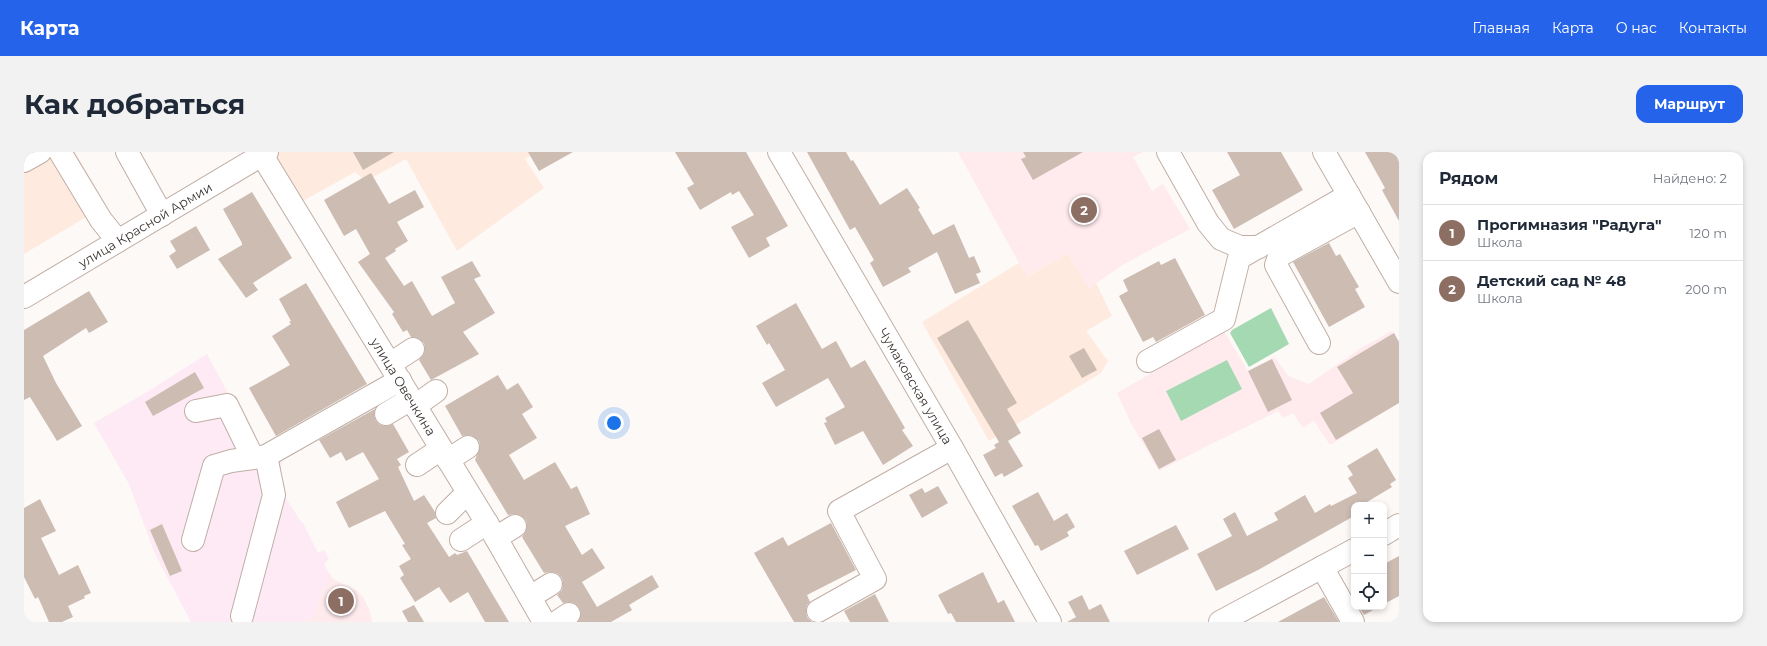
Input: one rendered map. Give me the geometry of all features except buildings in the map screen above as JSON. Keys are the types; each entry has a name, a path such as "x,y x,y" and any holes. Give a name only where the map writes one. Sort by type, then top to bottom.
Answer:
{"street":[{"path":"24,161 40,152"},
{"path":"60,152 101,220 118,241"},
{"path":"127,152 162,215"},
{"path":"1168,152 1208,223 1221,239 1240,247 1259,247"},
{"path":"1324,152 1354,203 1391,249 1399,282"},
{"name":"улица Красной Армии","path":"24,297 263,153"},
{"name":"улица Овечкина","path":"263,153 491,531 544,622"},
{"name":"Чумаковская улица","path":"786,154 1050,622"},
{"path":"1148,361 1224,319 1239,258 1259,247 1354,203"},
{"path":"1319,343 1276,265 1279,256 1354,203"},
{"path":"193,540 214,466 231,461 260,457 395,372 413,349"},
{"path":"386,414 413,403 436,390"},
{"path":"196,410 227,405 260,457 274,495 242,616"},
{"path":"417,465 468,447"},
{"path":"818,610 875,579 839,511 952,448"},
{"path":"447,514 467,493"},
{"path":"1387,532 1399,525"},
{"path":"461,540 515,526"},
{"path":"1220,622 1246,616 1322,567 1351,552"},
{"path":"1322,567 1353,622"},
{"path":"530,597 551,584"}],"shaded area":[{"path":"24,152 75,152 99,193 103,207 24,254"},
{"path":"273,152 536,152 525,159 544,188 457,251 406,159 366,181 355,172 303,201"},
{"path":"958,152 1143,152 1133,157 1152,191 1163,184 1190,229 1124,264 1089,288 1068,253 1027,276"},
{"path":"1068,253 1089,288 1096,283 1112,316 1086,331 1108,361 1101,373 989,441 922,322 1019,263 1028,276"},
{"path":"1224,331 1248,371 1275,357 1288,376 1309,384 1361,348 1392,331 1399,342 1399,403 1330,445 1314,421 1303,428 1293,413 1283,418 1278,411 1159,471 1131,423 1117,393"},
{"path":"207,354 256,445 274,445 379,401 282,461 278,485 303,523 318,553 324,550 329,559 324,564 329,573 314,614 301,622 191,622 155,554 129,484 94,423"},
{"path":"329,573 333,579 357,591 363,597 370,611 372,622 301,622 314,614"}],"green space":[{"path":"1271,308 1289,344 1249,367 1230,333 1232,330"},
{"path":"1227,360 1242,389 1181,421 1166,391"}],"place":[{"name":"Детский сад № 48","path":"1084,210"},
{"name":"Прогимназия \"Радуга\"","path":"341,601"}]}
